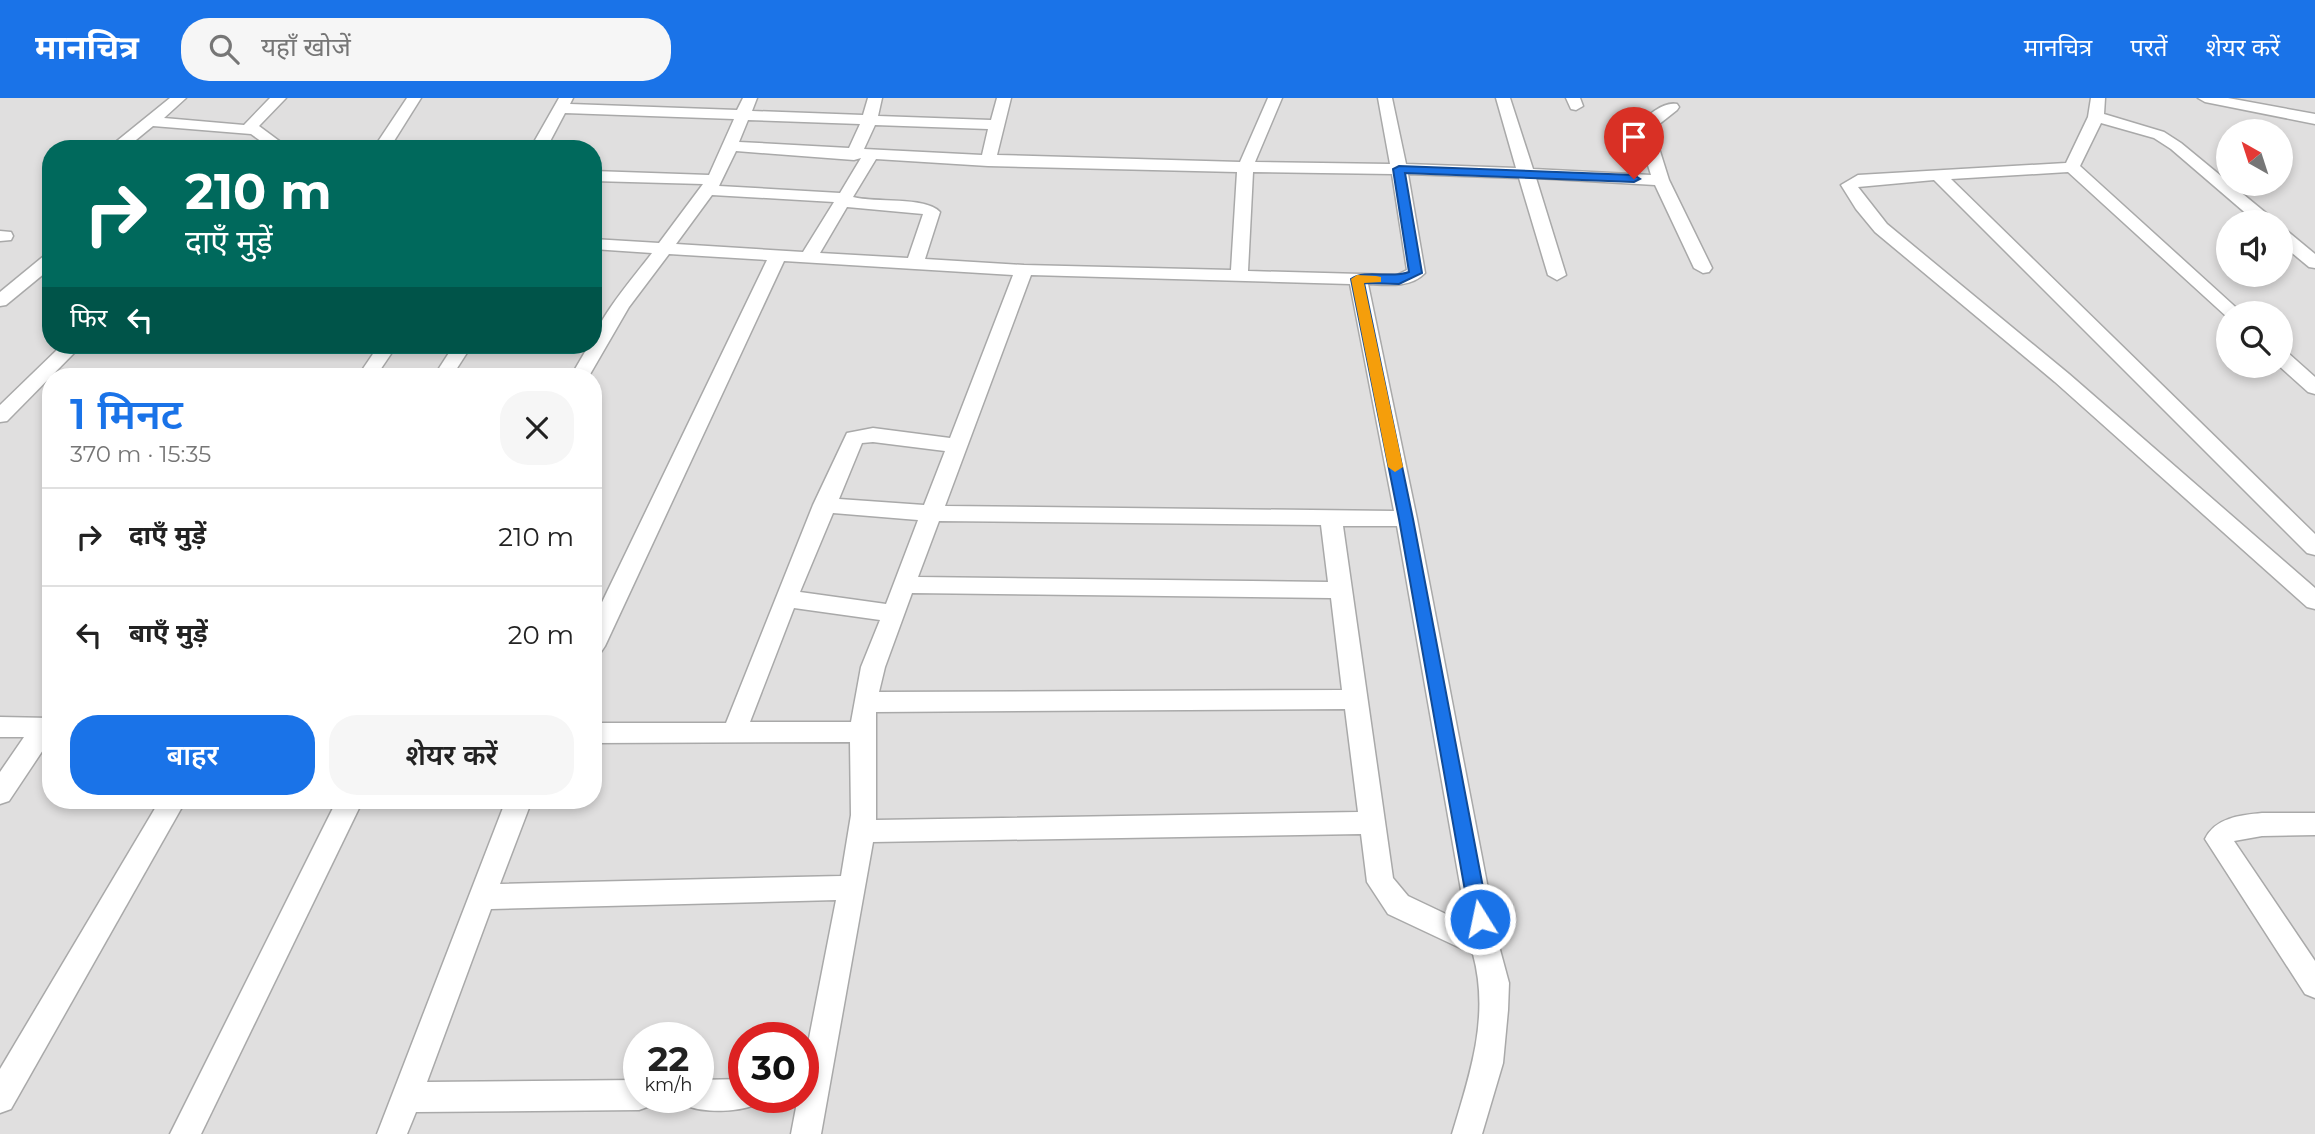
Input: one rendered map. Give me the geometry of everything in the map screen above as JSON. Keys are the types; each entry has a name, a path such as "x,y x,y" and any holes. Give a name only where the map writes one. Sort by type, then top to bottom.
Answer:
{"street":[{"path":"126,140 179,98"},
{"path":"254,130 253,122 279,98"},
{"path":"386,140 414,98"},
{"path":"809,256 845,200 863,155 875,98"},
{"path":"988,161 1004,98"},
{"path":"1239,275 1245,168 1275,98"},
{"path":"602,244 1024,270 1399,280 1416,273 1385,98"},
{"path":"1503,98 1557,275"},
{"path":"2072,167 2095,117 2098,98"},
{"path":"2205,98 2315,118"},
{"path":"543,140 563,103 746,106 870,119 997,125"},
{"path":"602,338 621,306 711,185 746,106"},
{"path":"1672,107 1647,123 1645,129 1661,180 1703,268"},
{"path":"2095,117 2146,130 2167,141 2251,210"},
{"path":"150,121 254,130 269,140"},
{"path":"730,146 988,161 1399,169 1661,180"},
{"path":"2220,301 2072,167 1858,180 1851,183 1849,188 1881,228 2062,378 2315,601"},
{"path":"1938,175 2315,547"},
{"path":"602,177 711,185 919,208 932,212 915,263"},
{"path":"2293,245 2315,263"},
{"path":"602,627 778,254"},
{"path":"3,294 42,266"},
{"path":"819,1047 853,888 862,831 862,732 873,667 1024,270"},
{"path":"1357,279 1406,519 1485,946 1495,983 1488,1063 1467,1134"},
{"path":"49,368 64,354"},
{"path":"2293,368 2315,388"},
{"path":"0,416 42,375"},
{"path":"734,733 824,505 854,438 873,435 956,446"},
{"path":"824,505 930,513 1406,519"},
{"path":"1331,518 1380,883 1386,894 1398,905 1485,946"},
{"path":"903,585 1341,590"},
{"path":"786,599 892,613"},
{"path":"865,702 1356,699"},
{"path":"0,727 42,728"},
{"path":"602,733 862,732"},
{"path":"0,793 42,736"},
{"path":"0,1098 168,809"},
{"path":"185,1134 346,809"},
{"path":"392,1134 516,809"},
{"path":"862,831 1372,824"},
{"path":"2315,824 2240,827 2225,830 2218,839 2315,985"},
{"path":"482,897 853,888"},
{"path":"406,1097 623,1095"},
{"path":"806,1134 808,1113"}],"shaded area":[{"path":"0,98 2315,98 2315,1134 0,1134"}],"slow traffic":[{"path":"1376,280 1357,279 1395,467"}],"route":[{"path":"1480,919 1406,519 1357,279 1399,280 1407,279 1416,273 1399,169 1634,179"}]}
